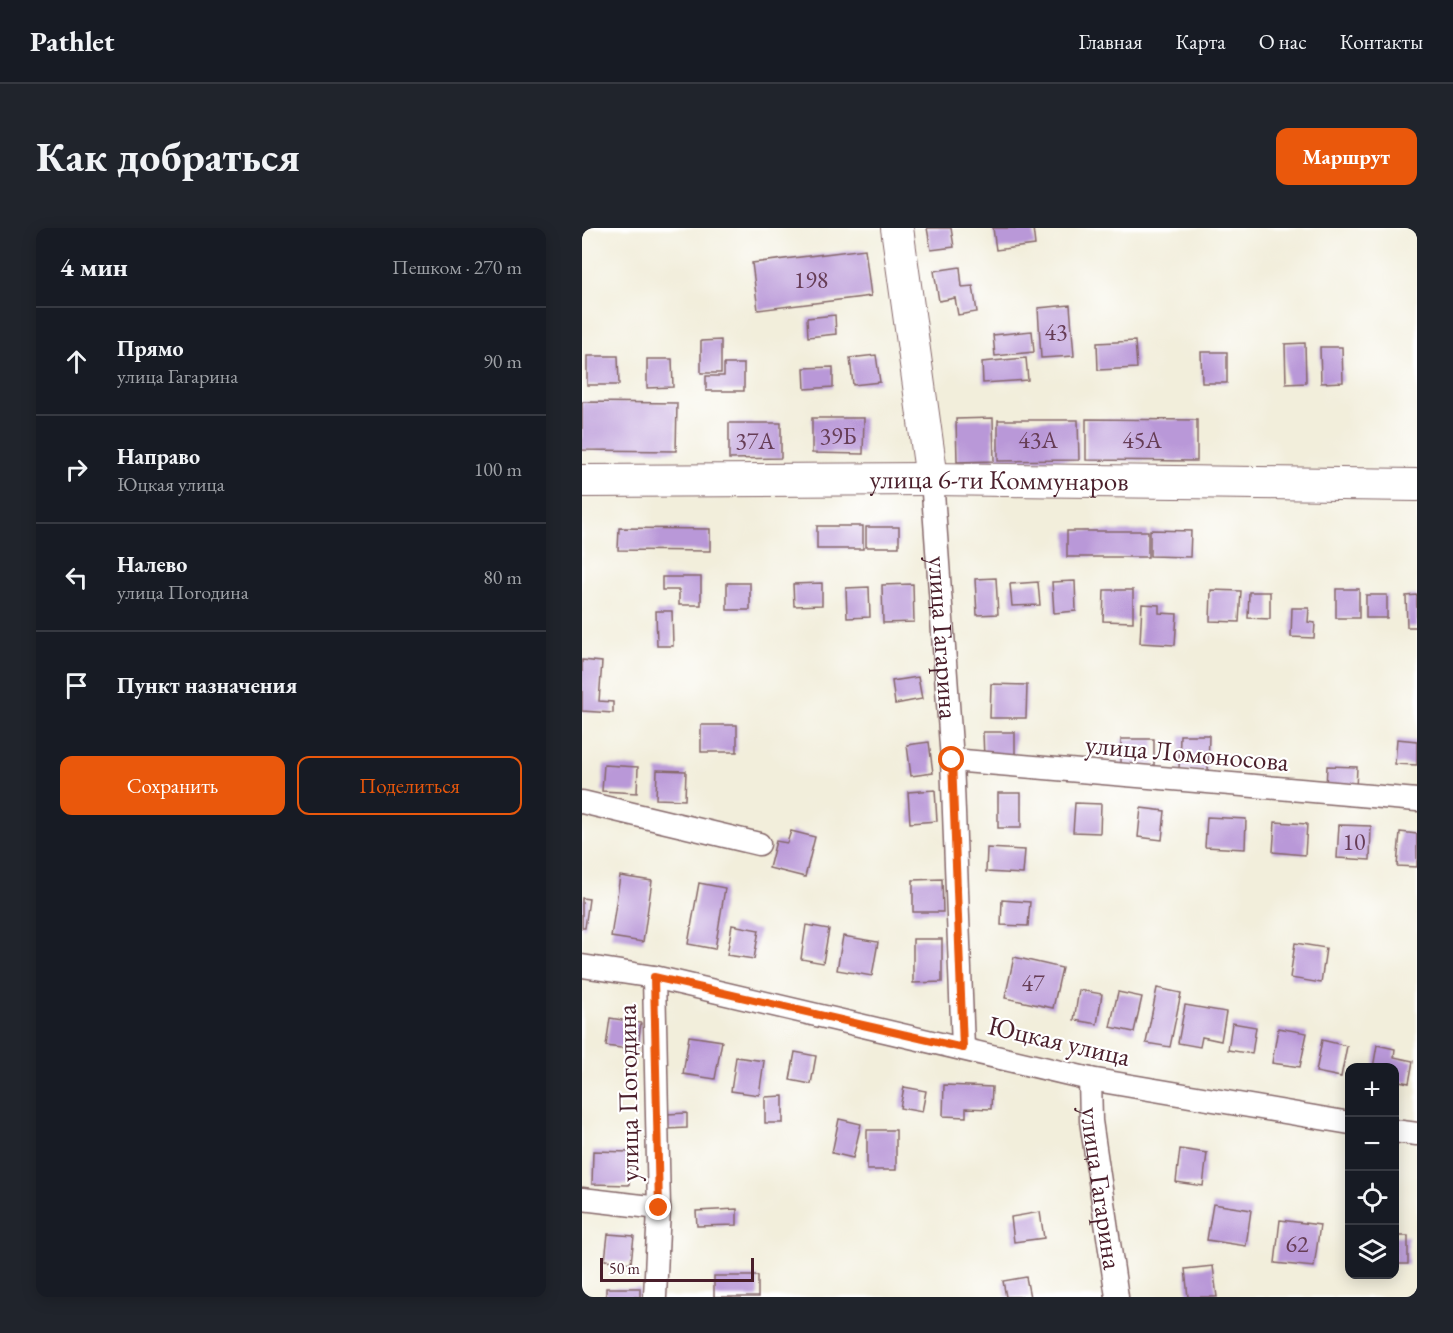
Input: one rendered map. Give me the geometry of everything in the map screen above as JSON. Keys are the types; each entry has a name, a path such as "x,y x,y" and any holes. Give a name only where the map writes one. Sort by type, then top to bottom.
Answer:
{"main road":[{"name":"улица Гагарина","path":"897,228 932,479"},
{"name":"улица 6-ти Коммунаров","path":"582,481 932,479 1417,485"}],"street":[{"name":"улица Гагарина","path":"932,479 952,760 963,1048"},
{"name":"улица Ломоносова","path":"952,760 1417,800"},
{"path":"582,802 759,844"},
{"name":"Юцкая улица","path":"582,966 654,977 1090,1079 1345,1123"},
{"name":"улица Погодина","path":"654,977 659,1208 655,1297"},
{"name":"улица Гагарина","path":"1090,1079 1091,1121 1117,1297"},
{"path":"1399,1132 1417,1134"},
{"name":"улица Погодина","path":"582,1199 659,1208"}],"building":[{"path":"927,228 951,228 954,247 931,250"},
{"path":"993,228 1033,228 1035,245 996,250"},
{"path":"865,249 871,296 758,310 752,263"},
{"path":"960,267 962,287 973,286 977,312 958,315 955,298 939,301 934,271"},
{"path":"1070,305 1074,356 1041,358 1038,308"},
{"path":"835,315 836,334 808,337 807,318"},
{"path":"1032,331 1034,352 995,356 993,335"},
{"path":"721,340 721,373 701,373 701,341"},
{"path":"1135,341 1137,368 1098,370 1097,343"},
{"path":"1305,343 1306,383 1286,384 1285,344"},
{"path":"1320,347 1342,347 1343,382 1321,383"},
{"path":"1201,352 1227,352 1227,383 1202,383"},
{"path":"876,355 880,382 853,385 850,358"},
{"path":"587,356 618,356 619,385 587,385"},
{"path":"1026,358 1028,380 983,383 982,362"},
{"path":"647,359 672,359 673,387 647,388"},
{"path":"724,364 744,364 744,391 706,391 706,376 724,376"},
{"path":"833,367 833,387 805,389 804,368"},
{"path":"582,402 677,403 676,451 582,450"},
{"path":"812,418 864,418 863,454 812,453"},
{"path":"993,418 994,461 957,462 956,419"},
{"path":"1086,419 1197,420 1197,461 1086,460"},
{"path":"998,420 1078,420 1079,460 998,461"},
{"path":"729,423 781,423 781,458 729,459"},
{"path":"817,526 863,526 863,549 817,549"},
{"path":"866,527 899,527 899,547 866,547"},
{"path":"619,528 710,529 710,551 618,550"},
{"path":"1150,530 1191,531 1190,557 1150,556"},
{"path":"1067,531 1148,531 1148,557 1067,557"},
{"path":"662,577 701,577 701,605 679,605 679,590 662,590"},
{"path":"996,578 998,614 977,615 975,579"},
{"path":"1075,581 1076,611 1054,613 1052,582"},
{"path":"1038,582 1040,605 1012,606 1010,584"},
{"path":"727,583 750,583 750,610 727,610"},
{"path":"822,583 822,605 794,606 793,584"},
{"path":"913,584 914,622 883,623 882,585"},
{"path":"869,587 870,617 847,618 846,588"},
{"path":"1336,589 1359,589 1359,618 1336,618"},
{"path":"1104,590 1133,590 1133,622 1103,621"},
{"path":"1211,590 1241,591 1239,622 1210,621"},
{"path":"1249,592 1270,592 1270,619 1248,618"},
{"path":"1366,595 1387,595 1387,618 1366,618"},
{"path":"1417,595 1417,627 1407,627 1406,596"},
{"path":"1142,604 1159,605 1159,613 1177,614 1175,645 1140,643"},
{"path":"1292,608 1309,608 1308,622 1315,623 1314,638 1291,637"},
{"path":"656,611 672,611 673,646 657,646"},
{"path":"582,660 602,662 599,701 613,702 613,713 582,711"},
{"path":"918,677 922,699 895,704 892,681"},
{"path":"991,684 1027,685 1026,718 990,718"},
{"path":"701,725 737,725 737,752 701,752"},
{"path":"983,732 1015,732 1015,758 984,759"},
{"path":"1180,735 1209,735 1208,772 1179,771"},
{"path":"1121,739 1154,739 1154,766 1121,766"},
{"path":"1397,739 1417,741 1417,765 1395,764"},
{"path":"929,742 933,773 911,776 907,745"},
{"path":"604,765 638,767 637,793 602,791"},
{"path":"1327,766 1357,767 1356,789 1326,788"},
{"path":"657,770 686,771 685,800 656,799"},
{"path":"935,790 937,821 910,823 908,792"},
{"path":"998,793 1021,793 1021,828 998,828"},
{"path":"1075,803 1101,804 1100,833 1073,832"},
{"path":"1141,808 1165,811 1162,840 1138,837"},
{"path":"1207,817 1246,819 1245,849 1205,847"},
{"path":"1275,822 1307,824 1305,855 1273,852"},
{"path":"1339,825 1371,826 1370,860 1337,858"},
{"path":"791,831 815,837 805,877 769,868 776,841 787,843"},
{"path":"1400,832 1417,834 1417,867 1397,866"},
{"path":"987,848 1025,850 1023,874 986,872"},
{"path":"620,876 652,881 643,942 611,937"},
{"path":"942,879 943,912 913,912 913,880"},
{"path":"699,883 725,888 715,949 688,944"},
{"path":"582,898 589,899 585,928 582,928"},
{"path":"1002,900 1030,902 1028,926 1001,925"},
{"path":"732,925 759,930 754,959 727,955"},
{"path":"806,925 829,929 823,963 801,959"},
{"path":"843,936 878,942 872,976 837,970"},
{"path":"913,939 942,939 942,982 913,983"},
{"path":"1295,943 1326,948 1321,983 1290,978"},
{"path":"1014,957 1062,968 1053,1008 1005,998"},
{"path":"1157,988 1181,993 1170,1047 1146,1043"},
{"path":"1079,990 1102,994 1097,1024 1074,1020"},
{"path":"1118,992 1142,997 1134,1032 1110,1027"},
{"path":"1185,1005 1226,1012 1221,1041 1202,1037 1200,1047 1178,1043"},
{"path":"610,1018 641,1023 637,1050 606,1046"},
{"path":"1232,1023 1256,1027 1252,1054 1228,1050"},
{"path":"1278,1028 1307,1033 1300,1067 1272,1063"},
{"path":"689,1036 722,1041 715,1079 683,1074"},
{"path":"1322,1040 1347,1046 1341,1077 1316,1072"},
{"path":"1377,1045 1395,1049 1394,1057 1413,1061 1409,1083 1399,1081 1399,1063 1374,1063"},
{"path":"795,1052 816,1056 811,1084 790,1080"},
{"path":"736,1057 764,1061 759,1095 731,1091"},
{"path":"944,1085 992,1087 991,1109 966,1108 966,1117 943,1116"},
{"path":"904,1087 926,1091 922,1112 900,1108"},
{"path":"783,1096 783,1123 765,1123 765,1097"},
{"path":"687,1113 687,1128 667,1129 667,1114"},
{"path":"839,1119 861,1124 853,1158 832,1153"},
{"path":"867,1130 896,1130 896,1170 867,1170"},
{"path":"1180,1149 1207,1153 1203,1186 1176,1182"},
{"path":"593,1151 630,1152 629,1185 592,1184"},
{"path":"1213,1204 1251,1210 1246,1246 1207,1240"},
{"path":"737,1209 737,1225 697,1226 696,1211"},
{"path":"1040,1212 1044,1238 1014,1242 1011,1217"},
{"path":"1280,1220 1320,1225 1314,1267 1275,1263"},
{"path":"608,1234 634,1236 631,1263 605,1260"},
{"path":"1399,1236 1408,1236 1408,1264 1399,1264"},
{"path":"1213,1266 1217,1297 1188,1297 1185,1269"},
{"path":"714,1276 758,1276 758,1297 714,1297"},
{"path":"1026,1277 1030,1297 1006,1297 1003,1281"},
{"path":"606,1288 640,1288 640,1297 606,1297"}],"route":[{"path":"659,1208 654,977 963,1048 952,760"}]}
